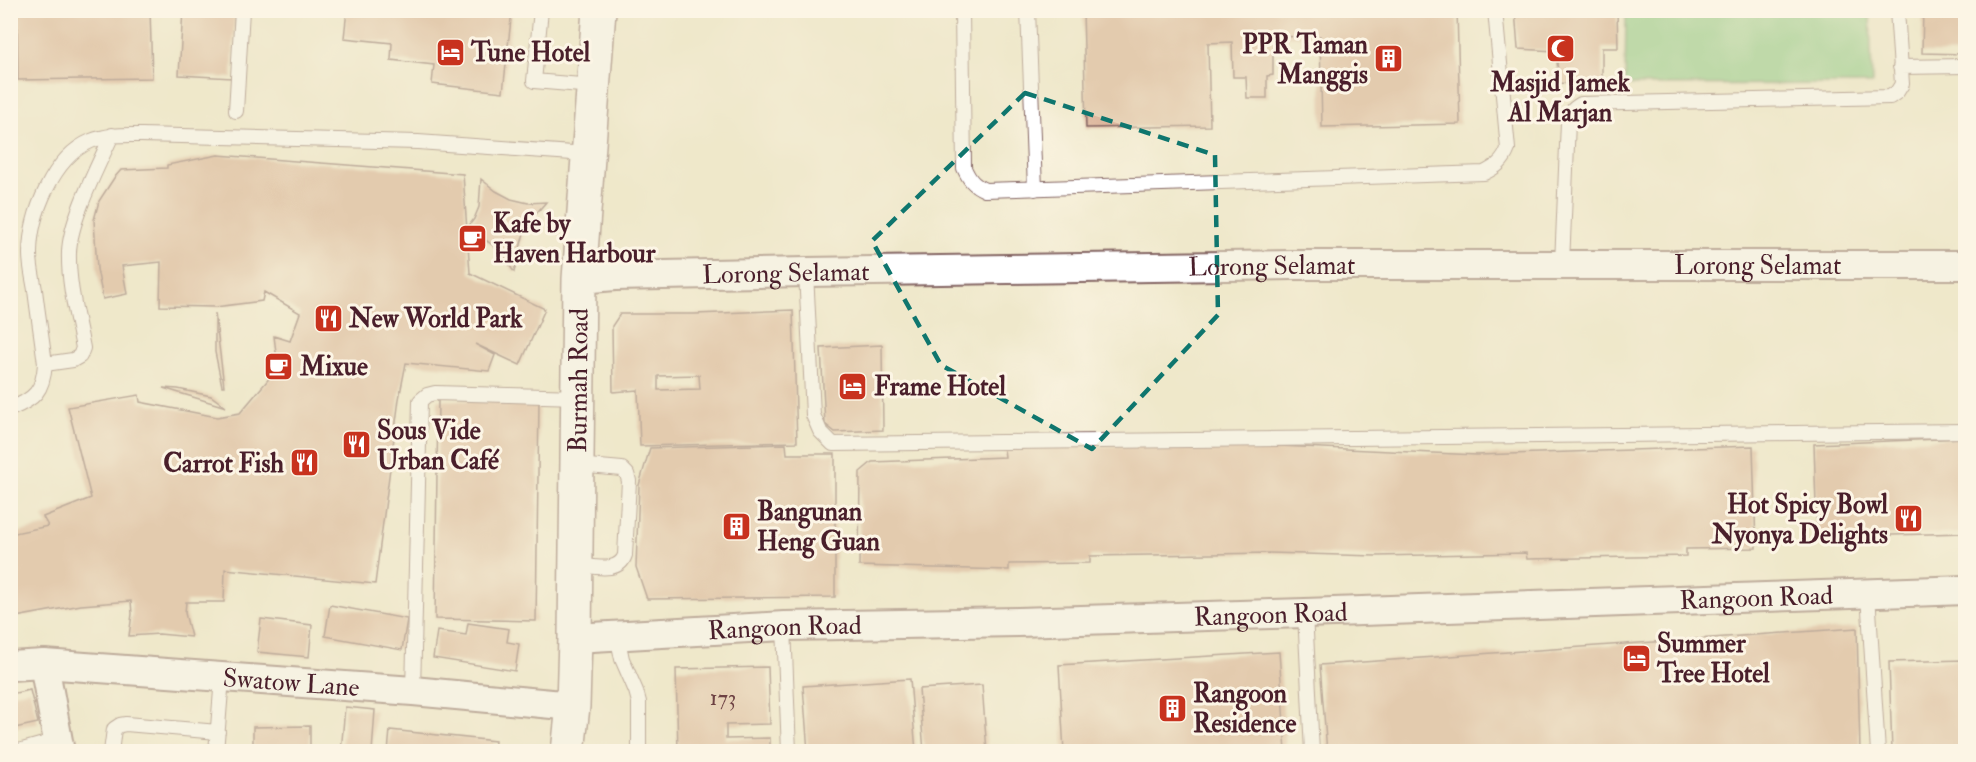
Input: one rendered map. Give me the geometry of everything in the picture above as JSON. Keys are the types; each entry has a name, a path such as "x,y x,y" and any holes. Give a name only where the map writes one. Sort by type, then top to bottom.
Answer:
{"main road":[{"name":"Burmah Road","path":"568,752 573,706 577,566 579,279 599,10"}],"street":[{"name":"Lorong Selamat","path":"579,279 615,276 806,272 1292,265 1965,265"},
{"name":"Rangoon Road","path":"575,638 784,626 1018,622 1965,590"},
{"name":"Swatow Lane","path":"10,666 44,664 413,691 573,706"},
{"path":"44,664 58,746"}],"lane":[{"path":"236,111 242,10"},
{"path":"541,10 534,81 593,86"},
{"path":"962,10 964,168 969,179 977,187 985,190 1484,173 1496,167 1504,159 1508,149 1495,10"},
{"path":"1028,10 1035,189"},
{"path":"1562,264 1568,122 1573,108 1581,104 1890,96 1897,92 1902,84 1897,10"},
{"path":"1900,67 1965,66"},
{"path":"10,410 37,393 44,380 45,364 30,255 31,234 39,204 48,184 66,159 90,141 112,135 418,142 587,154"},
{"path":"45,364 73,360 80,356 83,348 70,273 69,250 73,227 112,135"},
{"path":"806,272 813,415 820,431 832,444 1965,431"},
{"path":"413,691 420,401 427,394 435,393 577,397"},
{"path":"577,465 622,469 627,474 628,481 623,561 619,566 577,566"},
{"path":"1868,594 1878,752"},
{"path":"1305,613 1312,752"},
{"path":"784,626 789,752"},
{"path":"617,635 622,659 639,702 639,752"},
{"path":"216,752 222,678"},
{"path":"111,752 114,729 126,723 218,732"},
{"path":"15,752 58,746"}],"highlighted area":[{"path":"1025,93 1215,155 1218,315 1092,449 941,365 872,241"}],"green space":[{"path":"1626,11 1870,11 1872,84 1625,85"}],"building":[{"path":"17,10 150,10 152,78 18,80"},
{"path":"183,10 235,10 232,78 179,75"},
{"name":"Tune Hotel","path":"347,10 512,10 503,92 432,84 434,65 391,60 392,43 344,38"},
{"name":"PPR Taman Manggis","path":"1083,10 1457,10 1460,124 1322,127 1320,36 1273,37 1273,75 1267,76 1267,98 1247,98 1246,77 1233,77 1232,42 1208,43 1210,126 1086,128"},
{"name":"Masjid Jamek Al Marjan","path":"1515,10 1617,10 1618,48 1602,48 1602,86 1559,83 1556,51 1518,49"},
{"path":"1923,10 1965,10 1965,54 1922,53"},
{"path":"218,155 463,174 470,273 545,309 520,365 475,344 495,355 489,371 406,363 399,399 375,584 225,569 224,602 186,602 185,613 191,637 159,634 129,636 131,601 81,605 10,618 10,534 48,526 43,517 91,498 68,407 139,395 140,402 217,417 240,413 278,368 274,336 290,341 300,313 264,292 262,301 215,307 160,306 161,262 122,266 127,294 103,299 97,269 94,220 99,201 114,178 121,170 167,168 167,165"},
{"path":"481,179 511,199 528,203 546,202 524,233 514,272 493,245 467,228 479,207"},
{"path":"793,310 797,442 640,446 638,390 613,392 612,326 620,314","holes":["699,375 700,389 658,390 658,376"]},
{"path":"215,313 224,386 222,386 215,352"},
{"name":"Frame Hotel","path":"882,345 883,430 835,432 825,424 821,348"},
{"path":"163,388 211,396 226,407"},
{"path":"438,400 539,402 536,621 435,619"},
{"path":"1965,438 1965,533 1817,537 1814,444"},
{"path":"1216,443 1477,455 1753,446 1756,548 1686,549 1686,556 1527,559 1526,553 1376,556 1270,553 1090,556 1090,563 1009,564 1009,570 859,566 860,472 872,462 1005,457 1004,449"},
{"name":"Bangunan Heng Guan","path":"786,444 787,454 835,454 835,597 647,599 636,567 639,485 650,448"},
{"path":"330,605 407,619 402,650 325,636"},
{"path":"261,619 312,625 309,657 257,652"},
{"path":"468,623 509,629 507,642 519,644 515,671 433,658 437,631 466,635"},
{"path":"1857,628 1860,752 1327,752 1320,665"},
{"name":"Rangoon Residence","path":"1279,652 1286,752 1064,752 1059,665"},
{"path":"1965,660 1965,752 1892,752 1889,662"},
{"path":"768,667 770,724 726,725 726,739 770,738 770,752 678,752 676,669"},
{"path":"910,679 916,752 808,752 803,686"},
{"path":"982,685 987,752 924,752 919,689"},
{"path":"30,690 38,723 10,729 10,694"},
{"path":"345,707 375,710 372,752 341,752"},
{"path":"310,726 310,750 253,751 253,727"},
{"path":"390,730 495,741 494,752 388,752"}],"place":[{"name":"Masjid Jamek Al Marjan","path":"1560,48"},
{"name":"Tune Hotel","path":"450,52"},
{"name":"PPR Taman Manggis","path":"1389,59"},
{"name":"Kafe by Haven Harbour","path":"472,238"},
{"name":"New World Park","path":"328,318"},
{"name":"Mixue","path":"279,366"},
{"name":"Frame Hotel","path":"853,386"},
{"name":"Sous Vide Urban Café","path":"356,445"},
{"name":"Carrot Fish","path":"305,463"},
{"name":"Hot Spicy Bowl Nyonya Delights","path":"1909,519"},
{"name":"Bangunan Heng Guan","path":"736,526"},
{"name":"Summer Tree Hotel","path":"1636,658"},
{"name":"Rangoon Residence","path":"1172,708"}]}
